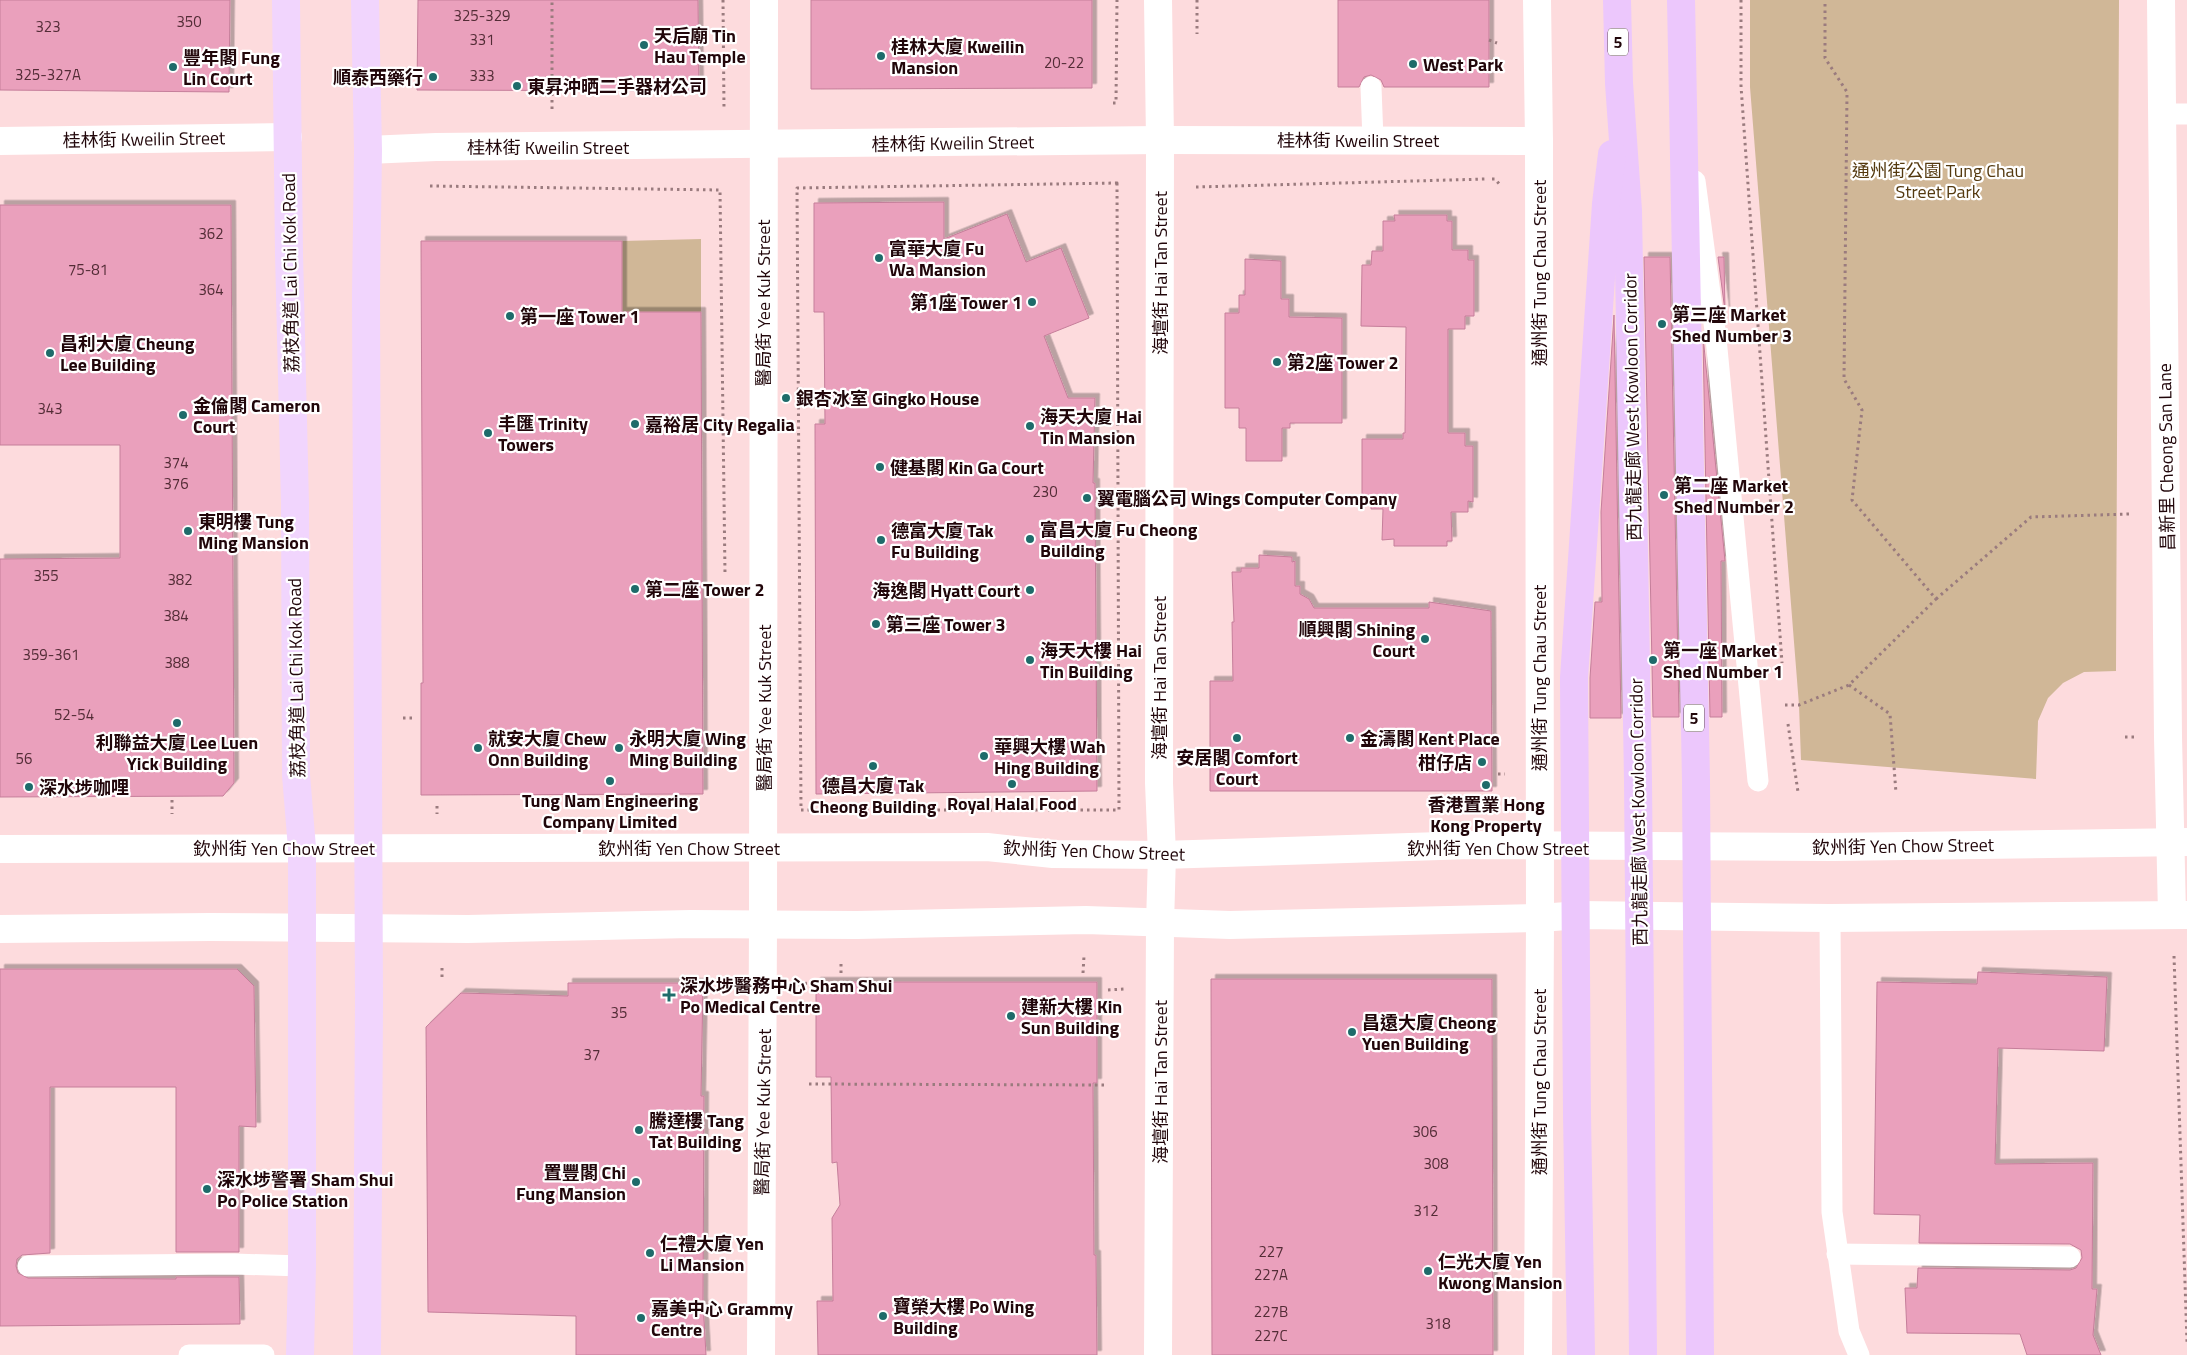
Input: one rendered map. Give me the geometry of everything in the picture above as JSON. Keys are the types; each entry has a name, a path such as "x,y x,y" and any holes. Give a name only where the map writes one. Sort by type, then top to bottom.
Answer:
{"highway":[{"name":"西九龍走廊 West Kowloon Corridor","path":"1618,0 1619,83 1629,231 1638,780 1643,1355"},
{"name":"5","path":"1680,0 1696,780 1700,1355"},
{"path":"1581,1355 1576,1114 1574,678 1606,214 1619,83"}],"main road":[{"name":"荔枝角道 Lai Chi Kok Road","path":"286,0 295,504 296,775 302,848 302,1266 300,1355"},
{"path":"366,0 369,848 367,1355"}],"street":[{"name":"醫局街 Yee Kuk Street","path":"761,1355 765,848 764,0"},
{"name":"海壇街 Hai Tan Street","path":"1158,0 1160,140 1159,783 1162,855 1158,1355"},
{"name":"通州街 Tung Chau Street","path":"1537,0 1539,141 1538,847 1540,918 1538,1355"},
{"name":"昌新里 Cheong San Lane","path":"2161,0 2175,114 2180,914"},
{"name":"桂林街 Kweilin Street","path":"0,141 288,137"},
{"name":"桂林街 Kweilin Street","path":"368,150 436,147 763,146 1160,140 1539,141"},
{"name":"欽州街 Yen Chow Street","path":"0,849 987,847 1053,854 1162,855 1471,845 1538,847 1900,846 2179,842"},
{"path":"0,928 369,929 1086,920 1160,924 1259,925 1540,918 1580,915 1830,918 2180,914"}],"lane":[{"path":"1682,82 1716,338 1758,781"},
{"path":"1371,87 1373,140"},
{"path":"1830,918 1832,1212 1849,1331 1859,1355"},
{"path":"1837,1254 2070,1257"},
{"path":"28,1266 234,1264 302,1266"},
{"path":"189,1355 264,1355"}],"path":[{"path":"552,0 552,115"},
{"path":"723,0 725,116"},
{"path":"1106,103 1116,103 1116,0"},
{"path":"1741,0 1741,86 1782,665"},
{"path":"1825,0 1825,58 1847,92 1844,379 1862,410 1852,500 1936,599"},
{"path":"1489,40 1497,43"},
{"path":"1196,196 1196,186 1495,179 1501,186"},
{"path":"1116,183 1119,810 801,810 797,188 1116,183"},
{"path":"429,186 720,190 725,578"},
{"path":"1798,792 1785,705 1799,705 1849,685 1936,599 2031,517 2131,514"},
{"path":"1849,685 1890,714 1896,793"},
{"path":"2174,956 2187,1342"},
{"path":"809,1084 1108,1085"}],"green space":[{"name":"通州街公園 Tung Chau Street Park","path":"1750,0 2119,0 2116,671 2084,672 2063,683 2048,698 2038,721 2036,779 1801,760 1799,705 1750,87"},
{"path":"701,239 701,323 622,324 622,241"}],"building":[{"path":"0,0 230,0 229,92 0,90"},
{"path":"418,0 698,0 699,91 417,90"},
{"path":"811,0 1092,0 1092,88 811,89"},
{"name":"West Park","path":"1338,0 1489,0 1489,87 1384,87 1381,80 1371,75 1364,77 1359,87 1338,87"},
{"path":"944,202 944,239 1007,214 1026,262 1061,248 1089,318 1044,336 1068,398 1095,398 1093,483 1095,483 1097,791 816,794 815,424 825,424 824,312 814,312 814,203"},
{"path":"0,205 231,205 234,783 223,796 0,797 0,559 120,558 120,445 0,445"},
{"path":"1394,215 1447,215 1447,221 1452,221 1452,250 1468,250 1468,260 1474,260 1474,316 1465,316 1465,329 1448,329 1448,433 1465,433 1465,446 1473,446 1473,502 1468,501 1468,512 1451,512 1452,541 1447,541 1447,546 1394,546 1394,539 1382,540 1383,509 1371,509 1371,496 1362,496 1362,439 1403,439 1403,433 1405,433 1406,327 1361,326 1362,265 1371,265 1372,251 1383,251 1383,221 1395,221"},
{"path":"421,241 622,241 622,312 701,312 703,794 421,795 421,683 423,683"},
{"path":"1644,257 1670,257 1679,717 1653,717"},
{"path":"1718,257 1724,257 1725,311"},
{"name":"第2座 Tower 2","path":"1245,259 1281,261 1281,299 1289,299 1289,317 1342,318 1342,423 1290,423 1290,428 1282,428 1282,461 1246,461 1246,428 1239,428 1239,408 1225,408 1225,313 1239,313 1239,295 1245,295"},
{"path":"1614,315 1621,718 1590,718 1590,678 1595,602 1602,602 1601,512"},
{"path":"1703,336 1725,561 1721,561 1722,717 1710,717"},
{"path":"1259,555 1292,557 1292,562 1295,561 1295,586 1300,586 1300,594 1309,599 1314,608 1429,608 1429,602 1491,611 1492,791 1210,791 1210,681 1233,681 1232,622 1234,622 1232,572 1241,572 1241,568 1259,568"},
{"name":"深水埗警署 Sham Shui Po Police Station","path":"0,969 237,969 254,986 256,1127 239,1126 239,1252 176,1252 176,1087 50,1087 50,1253 22,1255 17,1259 16,1266 18,1273 28,1278 176,1279 176,1277 239,1277 240,1324 0,1326"},
{"path":"1978,972 2107,977 2104,1051 1998,1048 1995,1164 2093,1163 2092,1289 2097,1289 2093,1335 2101,1355 2027,1355 2020,1334 1907,1333 1905,1288 1917,1288 1918,1268 2070,1270 2076,1268 2082,1258 2081,1250 2070,1244 1919,1243 1920,1215 1874,1214 1877,982 1977,984"},
{"path":"1211,979 1492,979 1493,1355 1212,1355"},
{"path":"816,982 1097,982 1097,1083 1093,1083 1094,1255 1096,1255 1097,1355 818,1355 817,1301 833,1301 832,1218 840,1205 837,1162 832,1163 831,1077 816,1077"},
{"path":"568,983 703,983 701,1096 704,1096 703,1302 706,1355 576,1355 576,1316 428,1312 426,1027 461,993 568,996"}],"place":[{"name":"天后廟 Tin Hau Temple","path":"644,45"},
{"name":"桂林大廈 Kweilin Mansion","path":"881,56"},
{"name":"West Park","path":"1413,64"},
{"name":"豐年閣 Fung Lin Court","path":"173,67"},
{"name":"順泰西藥行","path":"433,77"},
{"name":"東昇沖晒二手器材公司","path":"517,86"},
{"name":"富華大廈 Fu Wa Mansion","path":"879,258"},
{"name":"第1座 Tower 1","path":"1032,302"},
{"name":"第一座 Tower 1","path":"510,316"},
{"name":"第三座 Market Shed Number 3","path":"1662,324"},
{"name":"昌利大廈 Cheung Lee Building","path":"50,353"},
{"name":"第2座 Tower 2","path":"1277,362"},
{"name":"銀杏冰室 Gingko House","path":"786,398"},
{"name":"金倫閣 Cameron Court","path":"183,415"},
{"name":"嘉裕居 City Regalia","path":"635,424"},
{"name":"海天大廈 Hai Tin Mansion","path":"1030,426"},
{"name":"丰匯 Trinity Towers","path":"488,433"},
{"name":"健基閣 Kin Ga Court","path":"880,467"},
{"name":"第二座 Market Shed Number 2","path":"1664,495"},
{"name":"翼電腦公司 Wings Computer Company","path":"1087,498"},
{"name":"東明樓 Tung Ming Mansion","path":"188,531"},
{"name":"富昌大廈 Fu Cheong Building","path":"1030,539"},
{"name":"德富大廈 Tak Fu Building","path":"881,540"},
{"name":"第二座 Tower 2","path":"635,589"},
{"name":"海逸閣 Hyatt Court","path":"1030,590"},
{"name":"第三座 Tower 3","path":"876,624"},
{"name":"順興閣 Shining Court","path":"1425,639"},
{"name":"海天大樓 Hai Tin Building","path":"1030,660"},
{"name":"第一座 Market Shed Number 1","path":"1653,660"},
{"name":"利聯益大廈 Lee Luen Yick Building","path":"177,723"},
{"name":"安居閣 Comfort Court","path":"1237,738"},
{"name":"金濤閣 Kent Place","path":"1350,738"},
{"name":"就安大廈 Chew Onn Building","path":"478,748"},
{"name":"永明大廈 Wing Ming Building","path":"619,748"},
{"name":"華興大樓 Wah Hing Building","path":"984,756"},
{"name":"柑仔店","path":"1482,762"},
{"name":"德昌大廈 Tak Cheong Building","path":"873,766"},
{"name":"Tung Nam Engineering Company Limited","path":"610,781"},
{"name":"Royal Halal Food","path":"1012,784"},
{"name":"香港置業 Hong Kong Property","path":"1486,785"},
{"name":"深水埗咖哩","path":"29,787"},
{"name":"深水埗醫務中心 Sham Shui Po Medical Centre","path":"669,995"},
{"name":"建新大樓 Kin Sun Building","path":"1011,1016"},
{"name":"昌遠大廈 Cheong Yuen Building","path":"1352,1032"},
{"name":"騰達樓 Tang Tat Building","path":"639,1130"},
{"name":"置豐閣 Chi Fung Mansion","path":"636,1182"},
{"name":"深水埗警署 Sham Shui Po Police Station","path":"207,1189"},
{"name":"仁禮大廈 Yen Li Mansion","path":"650,1253"},
{"name":"仁光大廈 Yen Kwong Mansion","path":"1428,1271"},
{"name":"寶榮大樓 Po Wing Building","path":"883,1316"},
{"name":"嘉美中心 Grammy Centre","path":"641,1318"}]}
